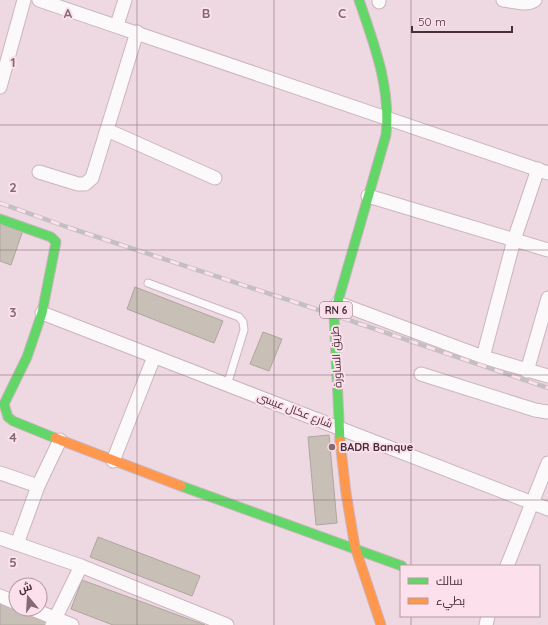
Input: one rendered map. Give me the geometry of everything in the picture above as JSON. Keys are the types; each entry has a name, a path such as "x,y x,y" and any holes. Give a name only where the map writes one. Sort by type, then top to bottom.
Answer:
{"street":[{"path":"0,87 24,0"},
{"path":"39,0 117,25 543,171 514,240 484,357"},
{"path":"117,25 125,0"},
{"name":"طريق الساورة","path":"359,0 372,37 388,101 389,118 386,135 334,314 334,328 339,427 347,499 355,548 381,625"},
{"path":"503,0 519,2 532,2 535,0"},
{"path":"39,172 78,184 85,184 92,178 137,32"},
{"path":"107,130 215,178"},
{"path":"368,196 548,250"},
{"path":"0,219 51,237 56,242 42,313 27,357 4,404 8,417 13,421 113,461 400,565"},
{"path":"527,371 548,301"},
{"path":"338,303 484,357 548,376"},
{"name":"شارع عكال عيسى","path":"42,313 548,509"},
{"path":"113,461 154,356"},
{"path":"421,374 535,410 548,412"},
{"path":"17,544 38,486 60,440"},
{"path":"507,565 531,502 548,463"},
{"path":"0,473 38,486"},
{"path":"0,538 81,566 227,625"},
{"path":"72,625 53,622 81,566"}],"lane":[{"path":"148,284 239,317 243,322 244,330 227,385"}],"building":[{"path":"0,222 23,230 11,265 0,261"},
{"path":"135,287 223,321 214,343 127,309"},
{"path":"263,332 282,339 269,371 250,364"},
{"path":"329,435 337,523 316,525 308,437"},
{"path":"98,537 200,576 192,596 90,557"},
{"path":"82,580 205,625 113,625 71,609"},
{"path":"0,601 8,605 8,617 43,617 51,620 49,625 0,625"}],"railway":[{"path":"0,203 70,228 334,315 548,388"}],"traffic: fast":[{"path":"340,441 334,315 386,135 387,117 384,83 380,66 359,0"},
{"path":"0,219 51,237 56,242 42,313 27,357 4,404 8,417 13,421 55,438"},
{"path":"181,486 400,565"}],"traffic: slow":[{"path":"55,438 181,486"},
{"path":"340,441 346,493 355,547 381,625"}],"place":[{"name":"BADR Banque","path":"332,447"}]}
